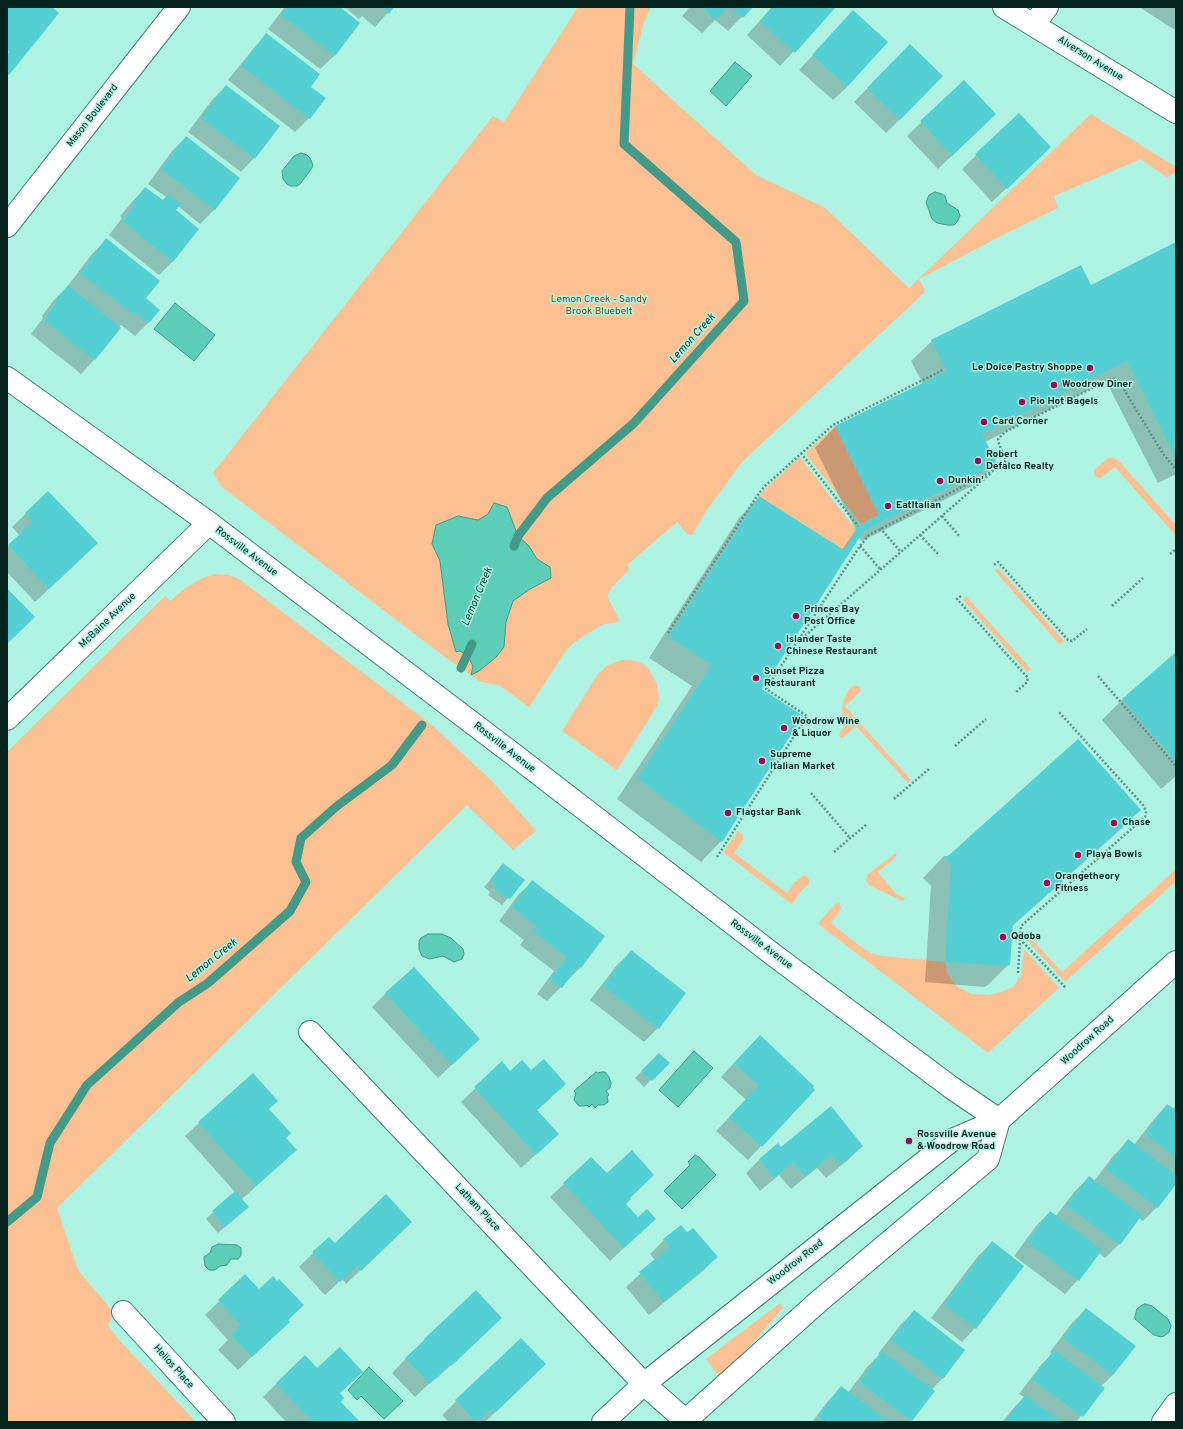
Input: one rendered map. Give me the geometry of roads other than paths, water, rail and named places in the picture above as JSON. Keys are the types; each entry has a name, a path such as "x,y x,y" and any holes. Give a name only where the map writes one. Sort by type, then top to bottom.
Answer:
{"street":[{"name":"Mason Boulevard","path":"7,226 179,7"},
{"name":"Alverson Avenue","path":"1004,7 1176,112"},
{"path":"1034,24 1047,7"},
{"name":"Rossville Avenue","path":"7,378 209,523 513,754 763,947 952,1088 999,1120"},
{"name":"McBaine Avenue","path":"7,720 209,523"},
{"name":"Woodrow Road","path":"603,1422 644,1384 952,1140 999,1120 1176,962"},
{"name":"Latham Place","path":"310,1032 644,1384 685,1421"},
{"path":"685,1421 818,1302 988,1158 999,1120"},
{"name":"Helios Place","path":"123,1312 224,1422"},
{"path":"1163,1422 1176,1404"}],"water":[{"path":"735,62 752,76 726,106 710,91"},
{"path":"301,153 310,158 313,165 312,168 300,184 297,186 290,186 283,179 282,171 294,156"},
{"path":"935,192 945,196 947,203 958,210 960,216 954,225 937,223 932,219 926,202 929,195"},
{"path":"175,303 215,335 194,361 154,329"},
{"path":"494,503 507,507 518,536 529,546 537,559 550,567 551,578 530,589 513,601 506,622 504,647 489,663 471,675 473,666 467,655 460,651 456,652 448,624 440,561 432,544 436,525 458,516 478,520 488,514"},
{"path":"428,934 442,934 451,938 463,949 464,954 462,959 454,962 443,956 430,959 422,956 419,949 419,941"},
{"path":"694,1051 713,1068 678,1107 659,1090"},
{"path":"596,1072 605,1072 609,1077 611,1083 610,1088 606,1091 609,1095 607,1096 608,1102 604,1105 598,1105 595,1108 592,1104 589,1107 587,1105 579,1106 574,1100 576,1093 574,1091"},
{"path":"695,1155 699,1157 716,1175 682,1209 664,1191 690,1165 688,1162"},
{"path":"218,1244 237,1245 241,1248 241,1255 238,1259 231,1259 227,1265 220,1266 215,1270 209,1270 205,1266 204,1257 210,1253 212,1247"},
{"path":"1145,1304 1152,1306 1168,1319 1171,1326 1169,1332 1164,1336 1161,1337 1154,1335 1135,1319 1137,1309"},
{"path":"369,1367 403,1401 384,1419 361,1396 357,1400 348,1390"}],"waterway":[{"name":"Lemon Creek","path":"514,546 518,536 547,498 634,423 744,301 736,242 624,144 630,7"},
{"name":"Lemon Creek","path":"461,668 472,644"},
{"name":"Lemon Creek","path":"7,1222 37,1197 50,1143 87,1085 179,1002 208,983 290,911 306,882 296,862 301,838 337,806 392,765 422,725"}],"place":[{"name":"Le Dolce Pastry Shoppe","path":"1090,368"},
{"name":"Woodrow Diner","path":"1054,385"},
{"name":"Pio Hot Bagels","path":"1022,402"},
{"name":"Card Corner","path":"984,422"},
{"name":"Robert Defalco Realty","path":"978,461"},
{"name":"Dunkin'","path":"940,481"},
{"name":"EatItalian","path":"888,506"},
{"name":"Princes Bay Post Office","path":"796,616"},
{"name":"Islander Taste Chinese Restaurant","path":"778,646"},
{"name":"Sunset Pizza Restaurant","path":"756,678"},
{"name":"Woodrow Wine & Liquor","path":"784,728"},
{"name":"Supreme Italian Market","path":"762,761"},
{"name":"Flagstar Bank","path":"728,813"},
{"name":"Chase","path":"1114,823"},
{"name":"Playa Bowls","path":"1078,855"},
{"name":"Orangetheory Fitness","path":"1047,883"},
{"name":"Qdoba","path":"1003,937"},
{"name":"Rossville Avenue & Woodrow Road","path":"909,1141"}],"park label":[{"name":"Lemon Creek - Sandy Brook Bluebelt","path":"599,306"}]}
